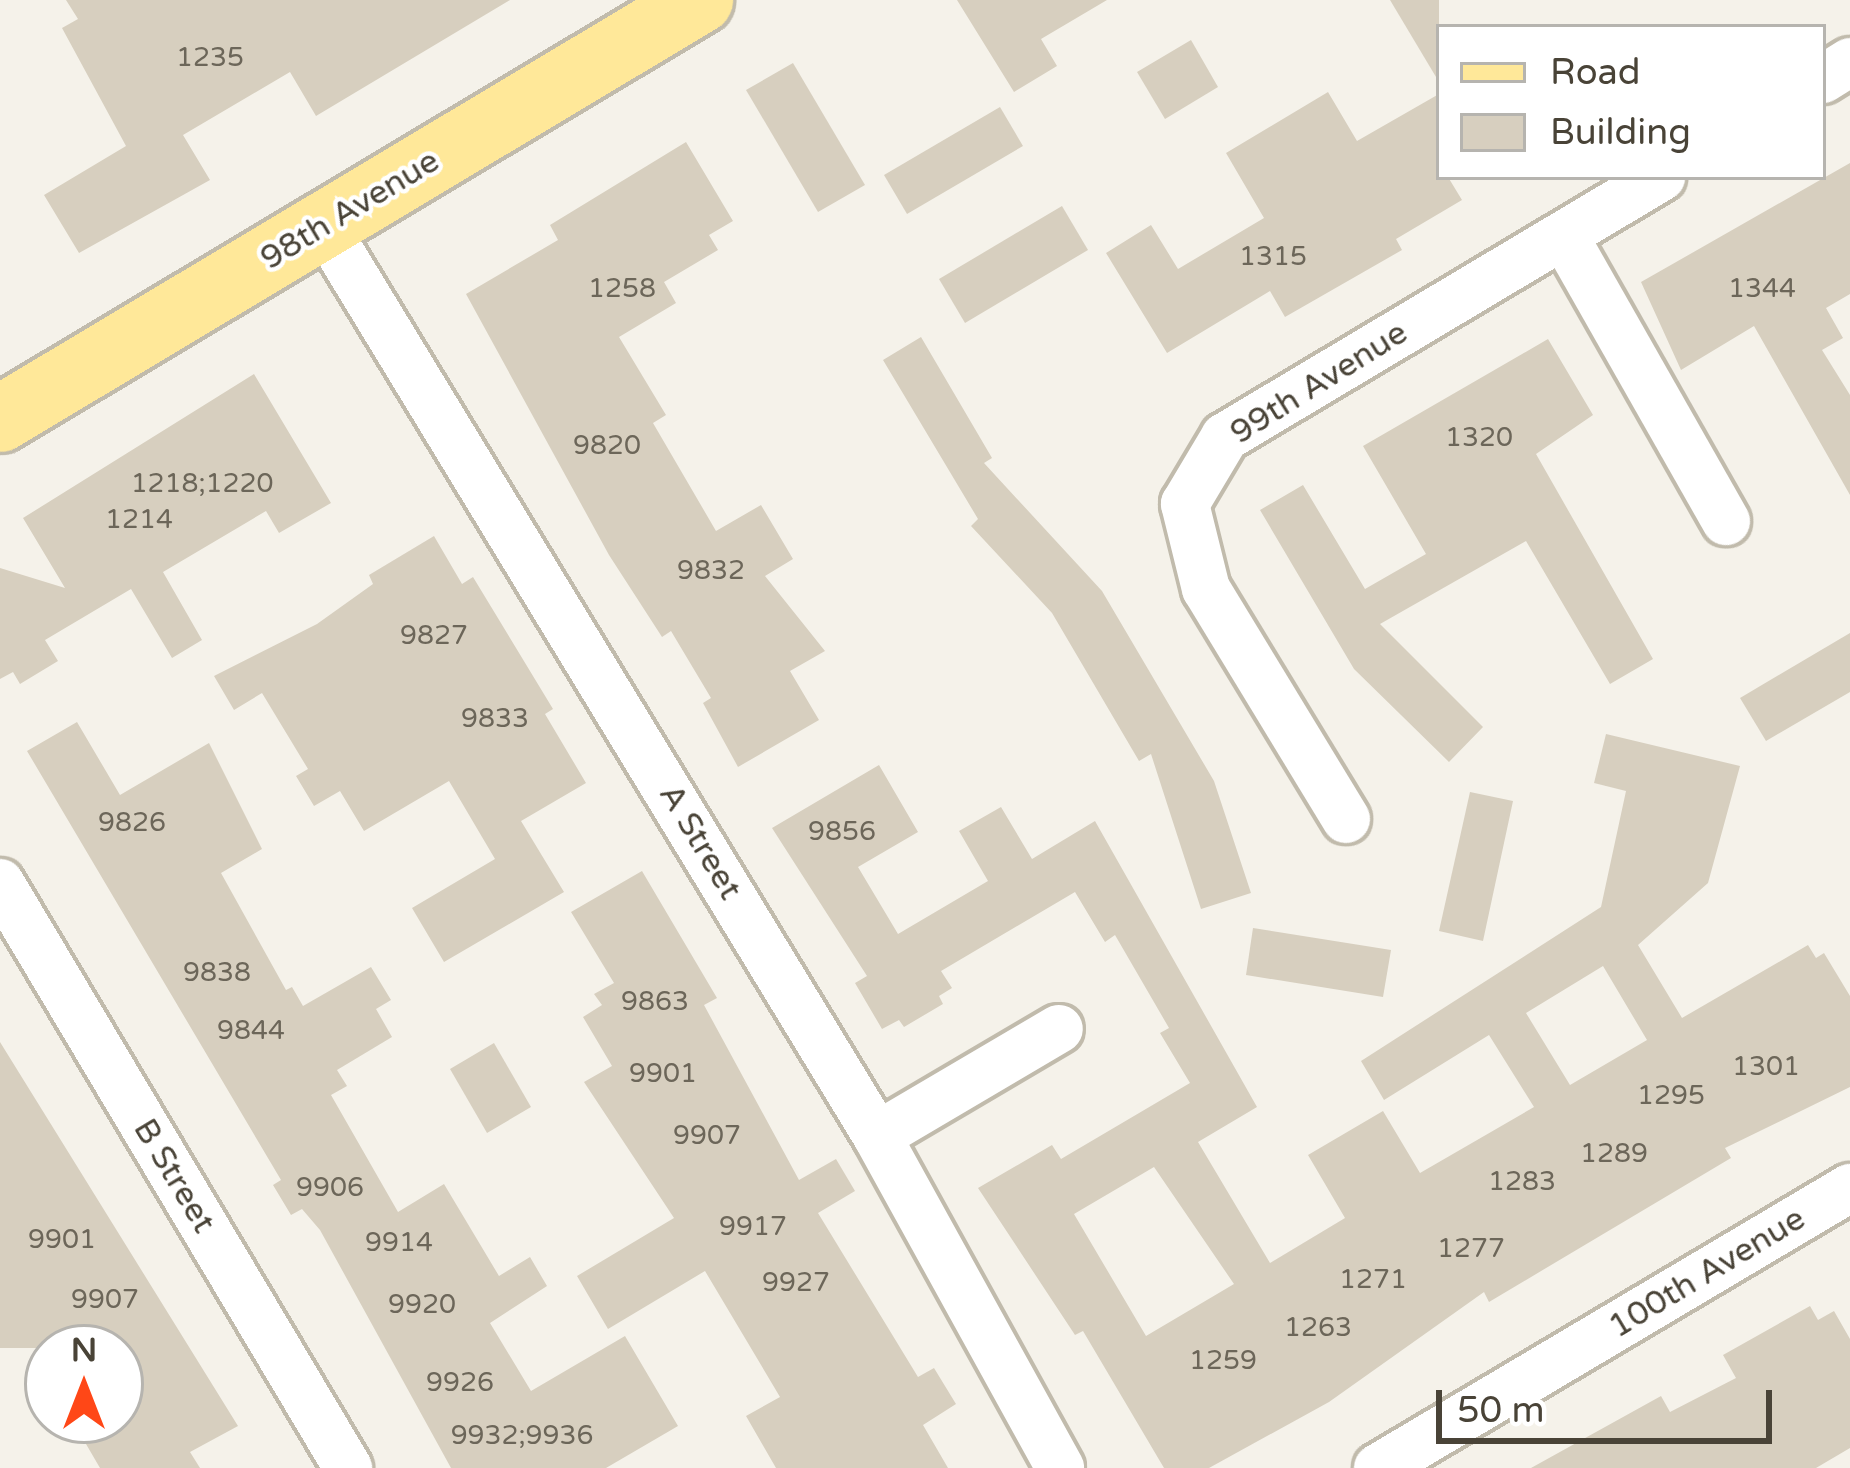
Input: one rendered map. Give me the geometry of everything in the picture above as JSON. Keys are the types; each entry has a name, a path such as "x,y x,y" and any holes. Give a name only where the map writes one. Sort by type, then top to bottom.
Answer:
{"main road":[{"name":"98th Avenue","path":"0,418 700,0"}],"street":[{"name":"99th Avenue","path":"1346,819 1206,589 1185,503 1226,437 1656,180"},
{"name":"A Street","path":"324,226 877,1136 1060,1468"},
{"path":"1564,236 1726,520"},
{"name":"B Street","path":"0,883 348,1468"},
{"path":"877,1136 1059,1029"},
{"name":"100th Avenue","path":"1378,1468 1850,1189"}],"building":[{"path":"66,0 510,0 316,116 290,72 183,135 210,180 79,253 44,195 126,146 62,28 78,19"},
{"path":"957,0 1107,0 1041,39 1057,66 1014,92"},
{"path":"1390,0 1439,0 1436,77"},
{"path":"1191,40 1218,87 1165,119 1137,72"},
{"path":"793,63 865,185 818,212 746,90"},
{"path":"1328,92 1357,141 1436,96 1436,180 1450,180 1462,200 1396,239 1402,250 1285,317 1270,291 1167,353 1106,253 1151,225 1178,269 1264,218 1226,153"},
{"path":"1000,107 1023,146 907,214 884,175"},
{"path":"686,142 733,221 709,235 718,250 664,282 676,303 619,337 666,415 653,423 716,531 761,505 793,559 765,576 825,651 790,671 819,720 738,767 703,703 711,698 671,631 662,637 609,555 466,294 558,240 550,225"},
{"path":"1850,163 1850,294 1826,308 1843,338 1822,350 1850,395 1850,495 1754,326 1681,370 1641,282"},
{"path":"1062,206 1088,250 965,323 939,279"},
{"path":"921,337 992,458 984,463 1102,591 1214,781 1251,893 1201,909 1151,754 1139,761 1052,613 971,526 978,519 883,360"},
{"path":"1548,339 1593,415 1536,454 1653,659 1610,684 1526,541 1380,624 1483,727 1449,762 1354,669 1260,510 1303,485 1365,589 1426,554 1363,446"},
{"path":"254,374 331,503 279,533 266,511 163,572 202,640 172,658 131,589 45,640 58,661 20,684 13,672 0,679 0,568 65,588 23,518"},
{"path":"434,536 462,584 473,577 553,709 545,714 586,783 521,821 564,892 444,962 412,908 495,859 449,781 364,831 340,791 314,806 296,776 308,769 262,693 234,710 214,676 317,624 373,584 369,575"},
{"path":"1850,633 1850,692 1766,741 1740,698"},
{"path":"77,722 120,795 209,743 262,849 221,873 286,990 292,987 303,1006 371,967 391,1000 376,1009 392,1037 337,1070 347,1086 331,1095 398,1212 444,1184 499,1276 530,1257 547,1286 490,1323 531,1391 625,1336 678,1426 606,1468 451,1468 320,1230 302,1209 291,1215 273,1185 281,1180 27,751"},
{"path":"1606,734 1740,766 1708,883 1638,945 1682,1018 1808,945 1816,958 1824,953 1850,996 1850,1087 1725,1148 1731,1158 1489,1302 1484,1292 1329,1402 1209,1468 1164,1468 1083,1331 1075,1335 978,1188 1052,1145 1061,1159 1190,1083 1160,1033 1169,1028 1115,935 1105,942 1075,892 941,971 952,988 939,996 943,1004 904,1027 899,1020 882,1029 855,983 867,976 772,828 879,765 918,832 858,867 898,934 988,881 959,831 1001,807 1032,859 1095,821 1257,1107 1198,1142 1270,1263 1345,1218 1308,1155 1383,1111 1420,1173 1534,1107 1489,1035 1384,1100 1361,1061 1601,907 1626,791 1594,783","holes":["1603,966 1647,1040 1570,1085 1526,1013","1154,1167 1234,1284 1146,1336 1074,1214"]},
{"path":"1470,792 1513,801 1483,941 1439,931"},
{"path":"642,871 717,998 704,1005 799,1180 836,1159 855,1191 818,1213 918,1377 934,1368 956,1404 923,1425 948,1468 776,1468 746,1416 780,1397 705,1271 608,1329 577,1276 674,1218 584,1082 612,1066 583,1017 602,1005 594,994 614,983 571,912"},
{"path":"1253,928 1391,950 1383,997 1246,975"},
{"path":"0,1042 238,1426 190,1452 200,1468 100,1468 86,1444 144,1444 144,1324 24,1324 24,1348 0,1348"},
{"path":"494,1043 531,1107 487,1133 450,1069"},
{"path":"1810,1306 1818,1320 1834,1311 1850,1339 1850,1448 1816,1468 1531,1468 1661,1396 1670,1412 1736,1378 1723,1355"}]}
